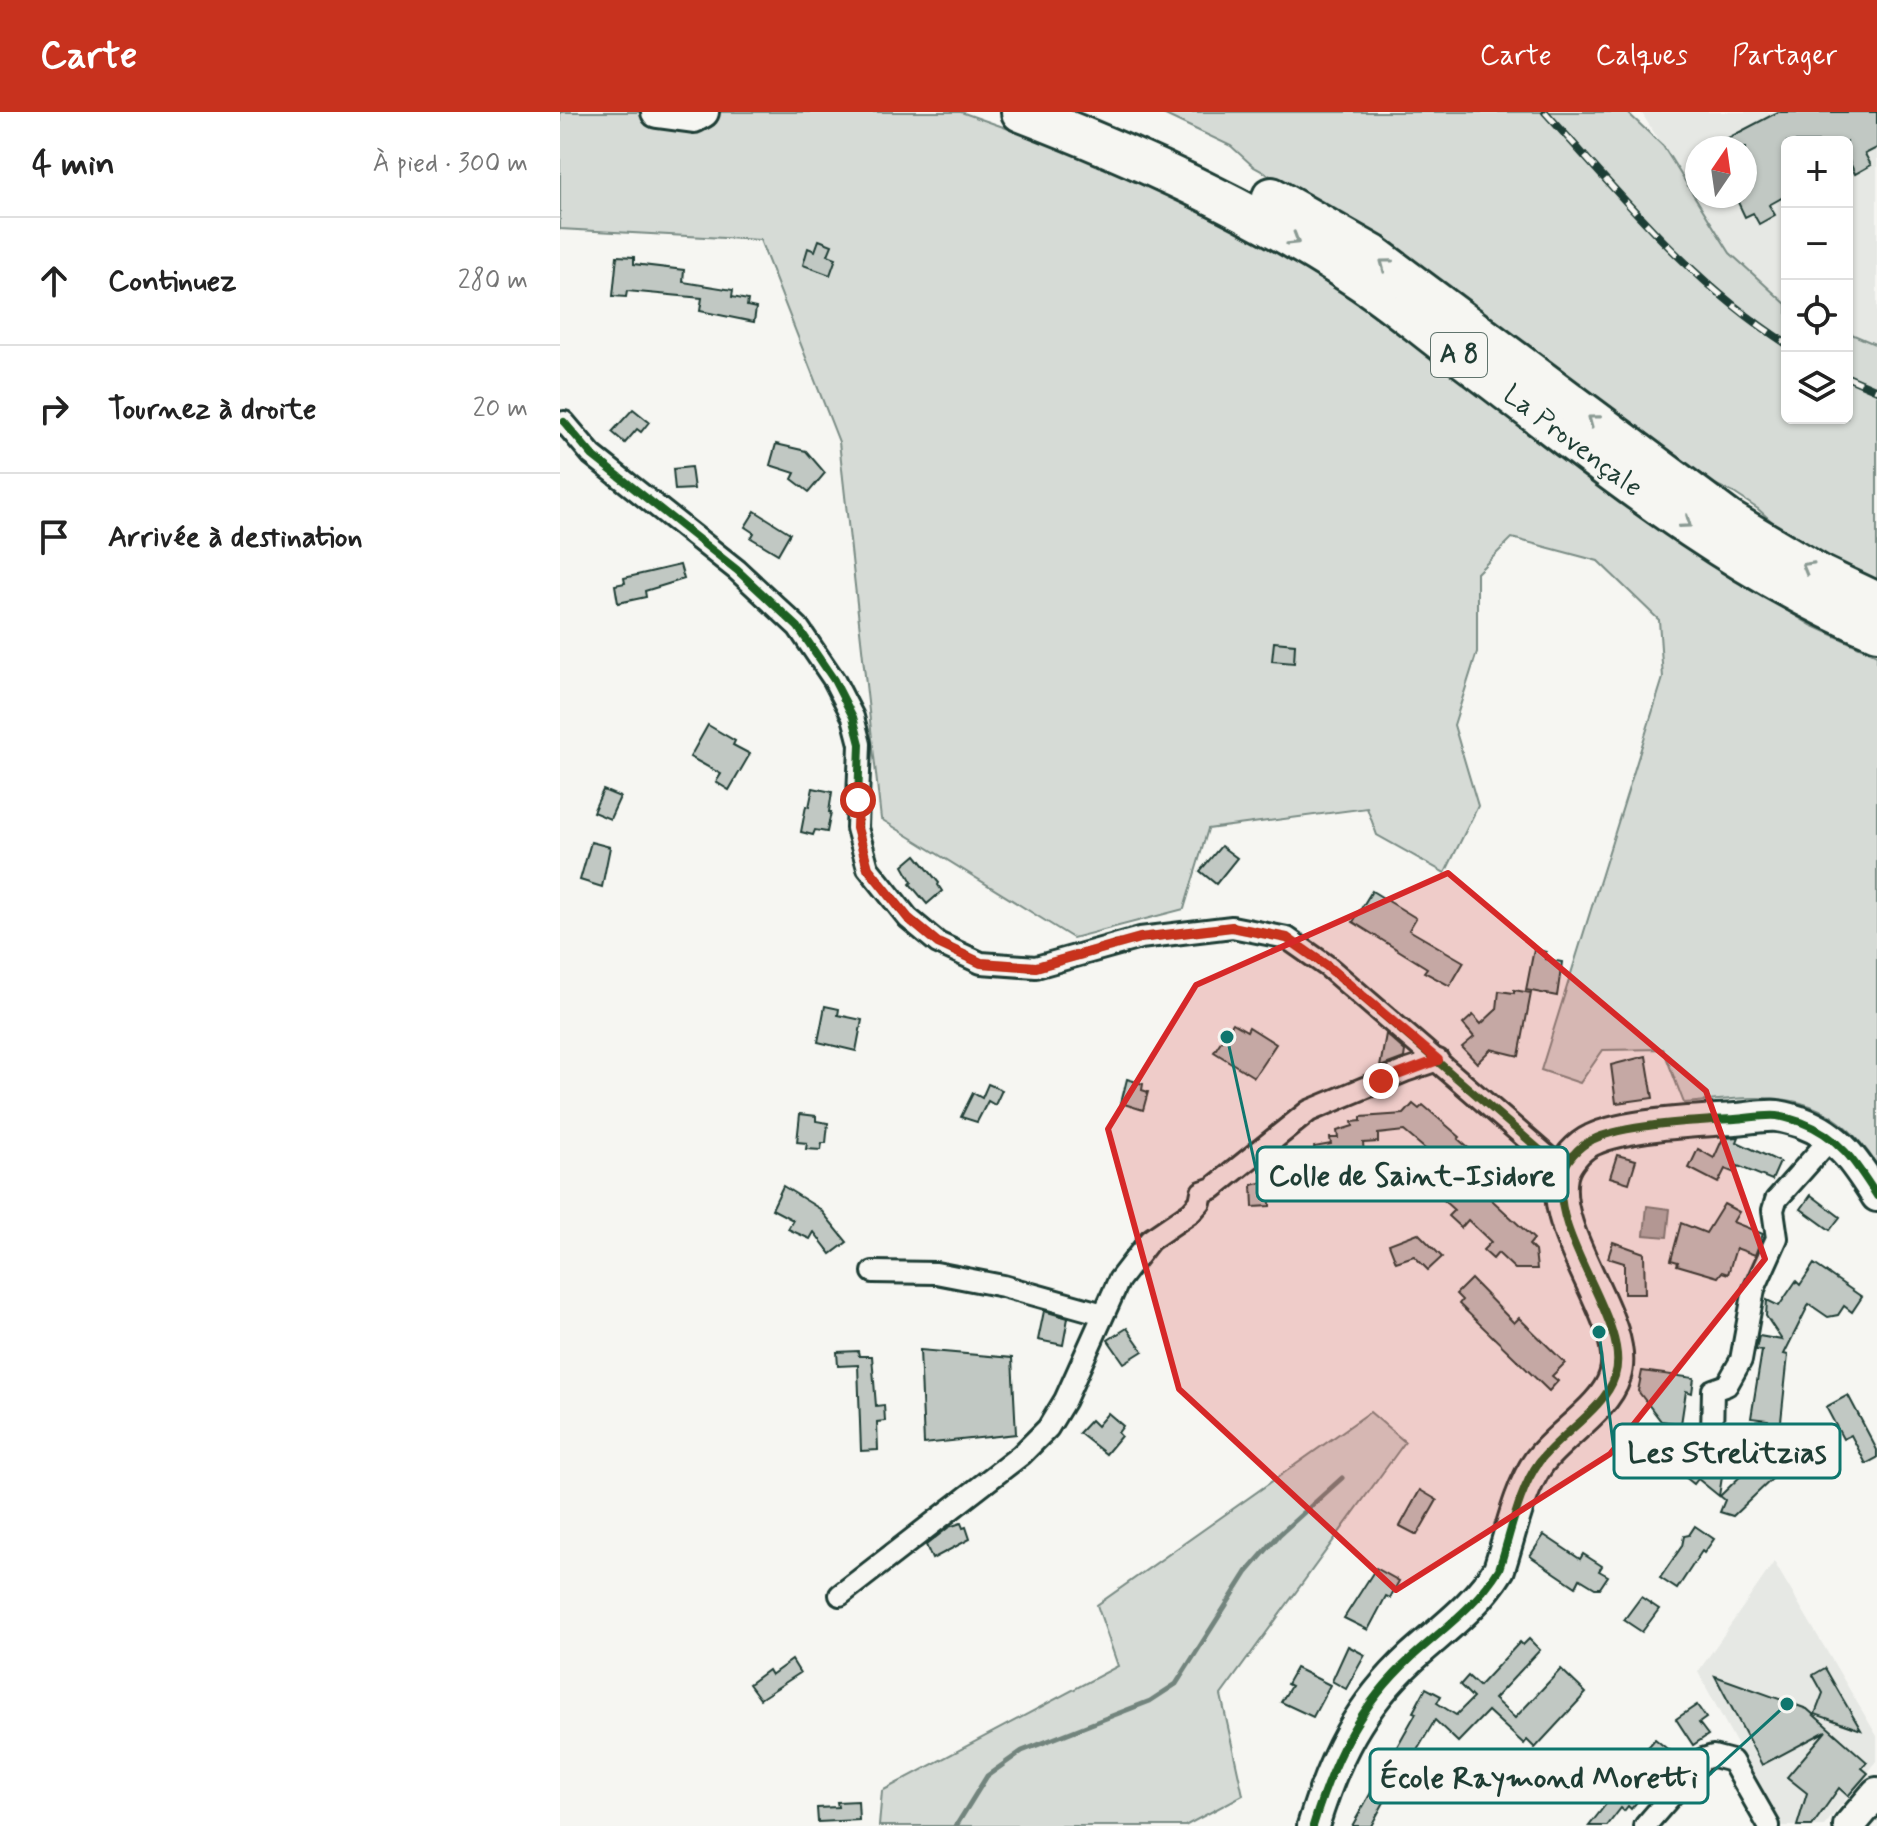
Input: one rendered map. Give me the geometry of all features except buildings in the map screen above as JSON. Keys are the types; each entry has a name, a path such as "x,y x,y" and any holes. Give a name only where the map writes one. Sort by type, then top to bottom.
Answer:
{"highway":[{"name":"La Provençale","path":"1021,112 1095,141 1272,226 1358,279 1695,530 1769,578 1843,617 1877,631"},
{"name":"La Provençale","path":"1086,112 1277,200 1372,254 1727,519 1822,576 1877,602"}],"street":[{"path":"657,112 694,117 703,112"},
{"path":"564,422 592,455 737,570 798,627 834,680 853,717 860,744 857,828 868,868 908,918 938,943 981,963 1036,967 1140,938 1232,927 1287,938 1327,966 1563,1170"},
{"path":"840,1595 1021,1455 1048,1428 1065,1400 1119,1280 1150,1240 1191,1212 1200,1202 1202,1192 1213,1188 1309,1111 1438,1060"},
{"path":"1313,1826 1336,1761 1355,1724 1379,1690 1475,1601 1491,1581 1499,1569 1526,1487 1537,1464 1598,1403 1615,1377 1618,1350 1560,1199 1563,1170 1582,1145 1611,1133 1685,1122 1776,1116 1798,1121 1832,1137 1857,1164 1877,1196"},
{"path":"1712,1434 1713,1390 1727,1385 1741,1360 1754,1289 1777,1238 1773,1210 1776,1200 1832,1137"},
{"path":"873,1272 936,1273 1003,1286 1103,1314"},
{"path":"1645,1826 1703,1759 1713,1756 1732,1761 1769,1826"},
{"path":"1855,1824 1877,1793"}],"highlighted area":[{"path":"1448,873 1706,1091 1765,1259 1610,1454 1396,1590 1179,1389 1108,1129 1196,985"}],"shaded area":[{"path":"560,112 961,112 1054,145 1198,209 1316,274 1424,346 1549,449 1707,562 1811,625 1877,655 1877,1165 1837,1120 1815,1108 1768,1098 1684,1103 1663,1049 1603,1050 1580,1083 1541,1070 1663,678 1659,620 1598,561 1512,538 1477,573 1477,652 1454,725 1478,806 1445,873 1377,835 1367,808 1208,829 1184,909 1073,938 881,819 839,442 760,240 560,229"},
{"path":"1159,112 1627,112 1663,146 1685,181 1685,208 1702,208 1730,253 1781,300 1781,424 1853,424 1853,335 1877,345 1877,585 1787,535 1734,493 1687,471 1561,378 1482,312 1431,275 1305,195 1254,167 1231,146"},
{"path":"1641,112 1877,112 1877,345 1853,335 1853,136 1781,136 1781,300 1730,253 1702,208 1757,208 1757,136 1685,136 1685,182"},
{"path":"1647,1206 1670,1209 1667,1237 1644,1235"},
{"path":"1370,1412 1405,1442 1221,1695 1243,1795 1185,1826 879,1826 882,1791 1118,1666 1097,1605"},
{"path":"1774,1562 1877,1736 1877,1761 1824,1826 1781,1826 1698,1672"}],"waterway":[{"path":"956,1826 987,1776 1022,1751 1150,1701 1176,1684 1247,1572 1279,1535 1342,1478"}],"railway":[{"path":"1545,112 1688,266 1719,294 1781,340"},
{"path":"1853,380 1877,390"}],"cycle path":[{"path":"564,422 592,455 737,570 798,627 834,680 853,717 860,744 857,828 868,868 908,918 938,943 981,963 1036,967 1140,938 1232,927 1287,938 1327,966 1563,1170"},
{"path":"1313,1826 1330,1777 1363,1714 1393,1676 1470,1605 1490,1582 1499,1569 1520,1499 1532,1473 1548,1452 1602,1399 1615,1376 1617,1355 1612,1332 1578,1253 1562,1200 1562,1176 1573,1155 1592,1140 1623,1130 1682,1122 1777,1116 1801,1122 1826,1135 1854,1162 1877,1196"}],"place":[{"name":"Colle de Saint-Isidore","path":"1227,1037"},
{"name":"Les Strelitzias","path":"1599,1332"},
{"name":"École Raymond Moretti","path":"1787,1704"}],"route":[{"path":"858,800 857,828 868,868 908,918 938,943 981,963 1036,967 1140,938 1232,927 1287,938 1327,966 1438,1060 1381,1081"}]}
